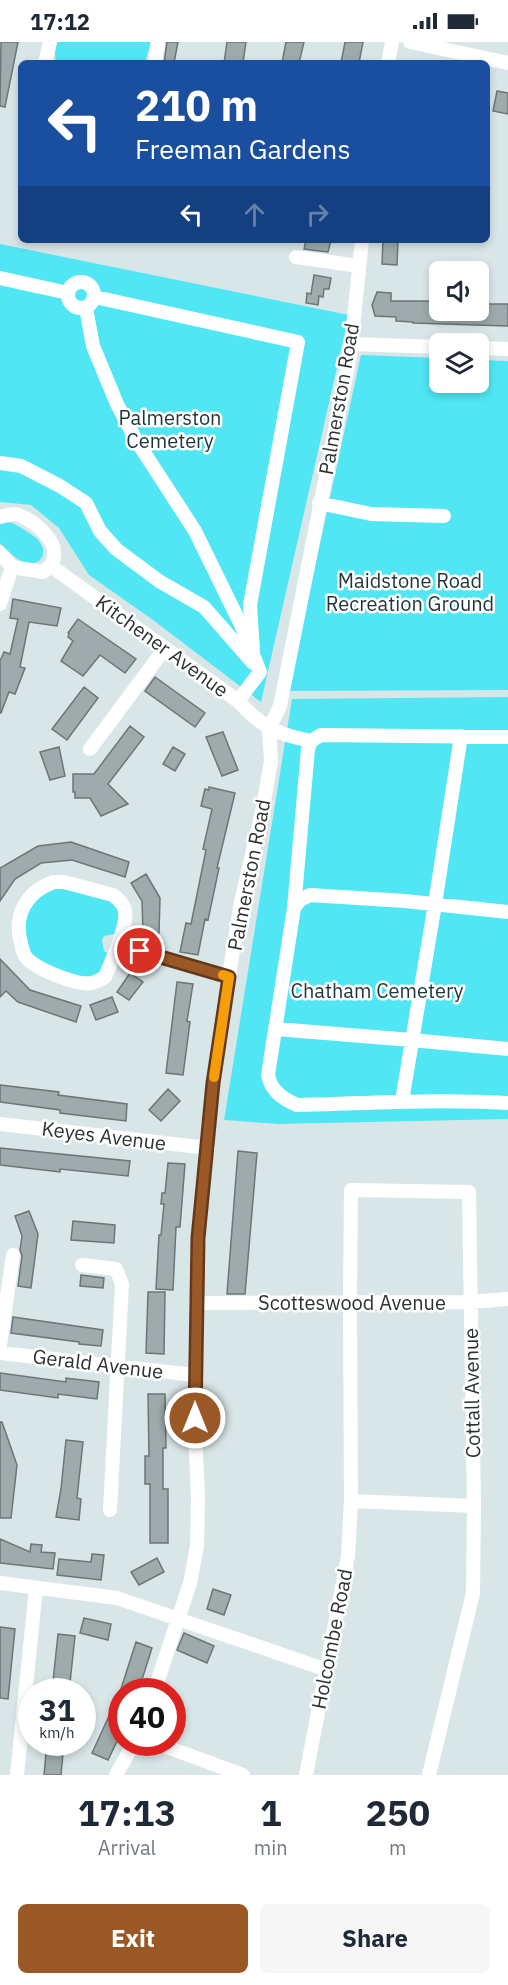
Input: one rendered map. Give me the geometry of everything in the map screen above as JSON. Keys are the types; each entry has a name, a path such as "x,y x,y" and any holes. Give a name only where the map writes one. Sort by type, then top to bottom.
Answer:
{"street":[{"path":"46,60 50,42"},
{"path":"155,60 158,42"},
{"path":"389,60 392,42"},
{"path":"410,42 508,63"},
{"name":"Palmerston Road","path":"159,1678 191,1577 197,1540 195,1375 198,1238 213,1083 241,902 263,807 270,761 269,729 280,706 351,344 362,243"},
{"path":"296,257 359,266"},
{"path":"0,278 68,293"},
{"path":"253,651 250,605 298,342 90,302 76,308 69,301 68,293 73,285 82,282 90,285 90,302 93,346 117,404 136,440 195,531 253,651 260,672"},
{"path":"351,344 429,347"},
{"path":"489,349 508,350"},
{"path":"0,463 21,466 60,486 86,503 100,531 116,549 159,580 204,607 260,672"},
{"path":"320,503 370,514 444,516"},
{"path":"0,517 13,514 39,527 54,548 55,557 51,566 43,572 12,567 0,553"},
{"name":"Kitchener Avenue","path":"51,566 238,701 253,717 269,729"},
{"path":"0,604 12,567"},
{"path":"90,749 165,648"},
{"path":"238,701 260,672"},
{"path":"269,729 284,736 311,741"},
{"path":"508,737 321,735 311,741 308,749 294,908 268,1075 273,1089 286,1100 297,1105 402,1101 508,1103"},
{"path":"402,1101 461,736"},
{"path":"297,877 302,889 310,895"},
{"path":"54,882 64,882 113,896 119,900 125,910 118,945 105,977 93,983 81,983 42,969 26,957 18,934 18,920 23,907 34,892 54,882"},
{"path":"294,908 300,900 310,895 508,912"},
{"path":"118,945 229,977"},
{"path":"276,1029 508,1049"},
{"name":"Keyes Avenue","path":"0,1124 208,1148"},
{"name":"Cottall Avenue","path":"351,1190 469,1192 474,1506 473,1593 429,1775"},
{"name":"Holcombe Road","path":"306,1775 348,1556 351,1501 351,1190"},
{"path":"0,1345 13,1255"},
{"path":"82,1265 116,1269 122,1284 110,1510"},
{"name":"Scotteswood Avenue","path":"196,1303 469,1302 508,1299"},
{"name":"Gerald Avenue","path":"0,1353 195,1375"},
{"path":"351,1501 474,1506"},
{"path":"0,1583 117,1598 327,1670"},
{"path":"17,1775 36,1588"},
{"path":"186,1755 234,1774"},
{"path":"116,1775 127,1756"}],"green space":[{"path":"57,42 150,42 146,60 56,60"},
{"name":"Palmerston Cemetery","path":"0,244 349,315 261,702 153,620 89,575 59,528 31,505 0,502"},
{"name":"Maidstone Road Recreation Ground","path":"361,355 429,358 429,393 489,393 489,360 508,361 508,690 288,691"},
{"path":"5,522 16,525 41,544 43,554 36,563 22,562 0,543 0,524"},
{"name":"Chatham Cemetery","path":"508,697 508,1119 278,1124 224,1120 292,699"},
{"path":"64,886 109,900 118,911 119,919 115,934 104,936 102,940 104,951 109,954 102,970 93,976 81,977 40,963 31,953 23,931 30,903 50,888"}],"building":[{"path":"1,42 18,42 5,107 0,106"},
{"path":"167,42 178,42 175,60 164,60"},
{"path":"227,42 246,42 243,60 224,60"},
{"path":"286,42 304,42 300,60 283,60"},
{"path":"345,42 363,42 360,60 342,60"},
{"path":"497,91 508,93 508,114 493,111"},
{"path":"305,243 330,243 328,252 304,249"},
{"path":"383,243 398,243 397,265 382,264"},
{"path":"314,275 331,278 329,289 324,289 323,297 319,296 318,305 306,303 307,293 311,294"},
{"path":"377,292 391,293 391,301 429,301 429,321 489,321 489,304 508,304 508,326 396,321 396,317 375,316 372,305"},
{"path":"13,599 61,608 57,626 29,622 20,667 25,668 15,694 9,692 0,713 0,661 4,652 10,654 18,619 10,618"},
{"path":"78,619 136,659 125,673 100,655 83,676 61,661 73,641 68,637 68,633"},
{"path":"155,677 205,713 195,727 145,691"},
{"path":"84,687 98,698 67,740 52,729"},
{"path":"130,726 144,737 108,784 128,804 101,816 90,798 75,798 73,774 94,774"},
{"path":"223,732 238,770 222,776 206,737"},
{"path":"59,747 65,776 50,780 40,752"},
{"path":"173,747 185,754 175,771 163,764"},
{"path":"209,787 235,793 217,868 219,868 208,920 205,919 198,955 180,952 186,923 191,924 206,850 203,849 212,809 201,806 205,789 209,790"},
{"path":"71,842 129,862 125,877 72,860 41,863 15,879 0,901 0,868 38,846"},
{"path":"146,874 160,898 159,933 143,933 142,901 131,883"},
{"path":"0,959 30,990 81,1006 76,1022 18,1002 6,991 0,997"},
{"path":"130,973 143,982 129,1000 117,992"},
{"path":"177,982 193,984 187,1021 190,1022 183,1075 166,1073"},
{"path":"112,997 118,1012 96,1020 90,1005"},
{"path":"0,1085 59,1092 58,1095 127,1104 126,1121 60,1113 60,1110 0,1102"},
{"path":"168,1089 180,1101 161,1121 149,1110"},
{"path":"0,1148 130,1161 128,1176 60,1169 60,1172 0,1165"},
{"path":"238,1151 257,1153 245,1294 227,1294"},
{"path":"168,1163 185,1164 180,1227 176,1227 173,1290 156,1289 159,1235 161,1235 164,1204 161,1204 162,1193 165,1193"},
{"path":"29,1211 38,1234 31,1288 18,1286 22,1236 15,1216"},
{"path":"73,1221 115,1225 114,1243 71,1240"},
{"path":"81,1275 104,1278 103,1288 80,1286"},
{"path":"148,1292 165,1292 164,1354 146,1353"},
{"path":"13,1317 103,1330 101,1346 11,1333"},
{"path":"0,1373 66,1382 66,1378 99,1382 97,1399 58,1394 58,1398 0,1390"},
{"path":"148,1394 165,1394 166,1448 163,1448 163,1489 168,1489 168,1543 150,1543 150,1484 145,1484 145,1456 149,1456"},
{"path":"0,1422 2,1422 17,1465 11,1518 0,1518"},
{"path":"66,1440 83,1442 77,1498 81,1499 79,1520 56,1517"},
{"path":"0,1539 30,1552 31,1544 42,1545 41,1552 55,1553 53,1569 0,1563"},
{"path":"92,1554 104,1555 101,1580 57,1575 59,1559 91,1562"},
{"path":"157,1558 164,1572 139,1585 131,1572"},
{"path":"213,1589 231,1595 224,1615 207,1609"},
{"path":"84,1618 111,1624 108,1640 80,1633"},
{"path":"0,1627 15,1629 8,1699 0,1698"},
{"path":"184,1633 214,1646 207,1663 177,1650"},
{"path":"58,1634 75,1636 70,1678 53,1678"},
{"path":"136,1642 152,1648 142,1678 124,1678"},
{"path":"108,1718 108,1756 110,1756 108,1760 96,1755 96,1744"},
{"path":"46,1756 63,1756 61,1775 44,1775"}],"slow traffic":[{"path":"214,1077 229,977 223,975"}],"route":[{"path":"140,951 229,977 213,1083 200,1210 196,1265 195,1418"}]}
